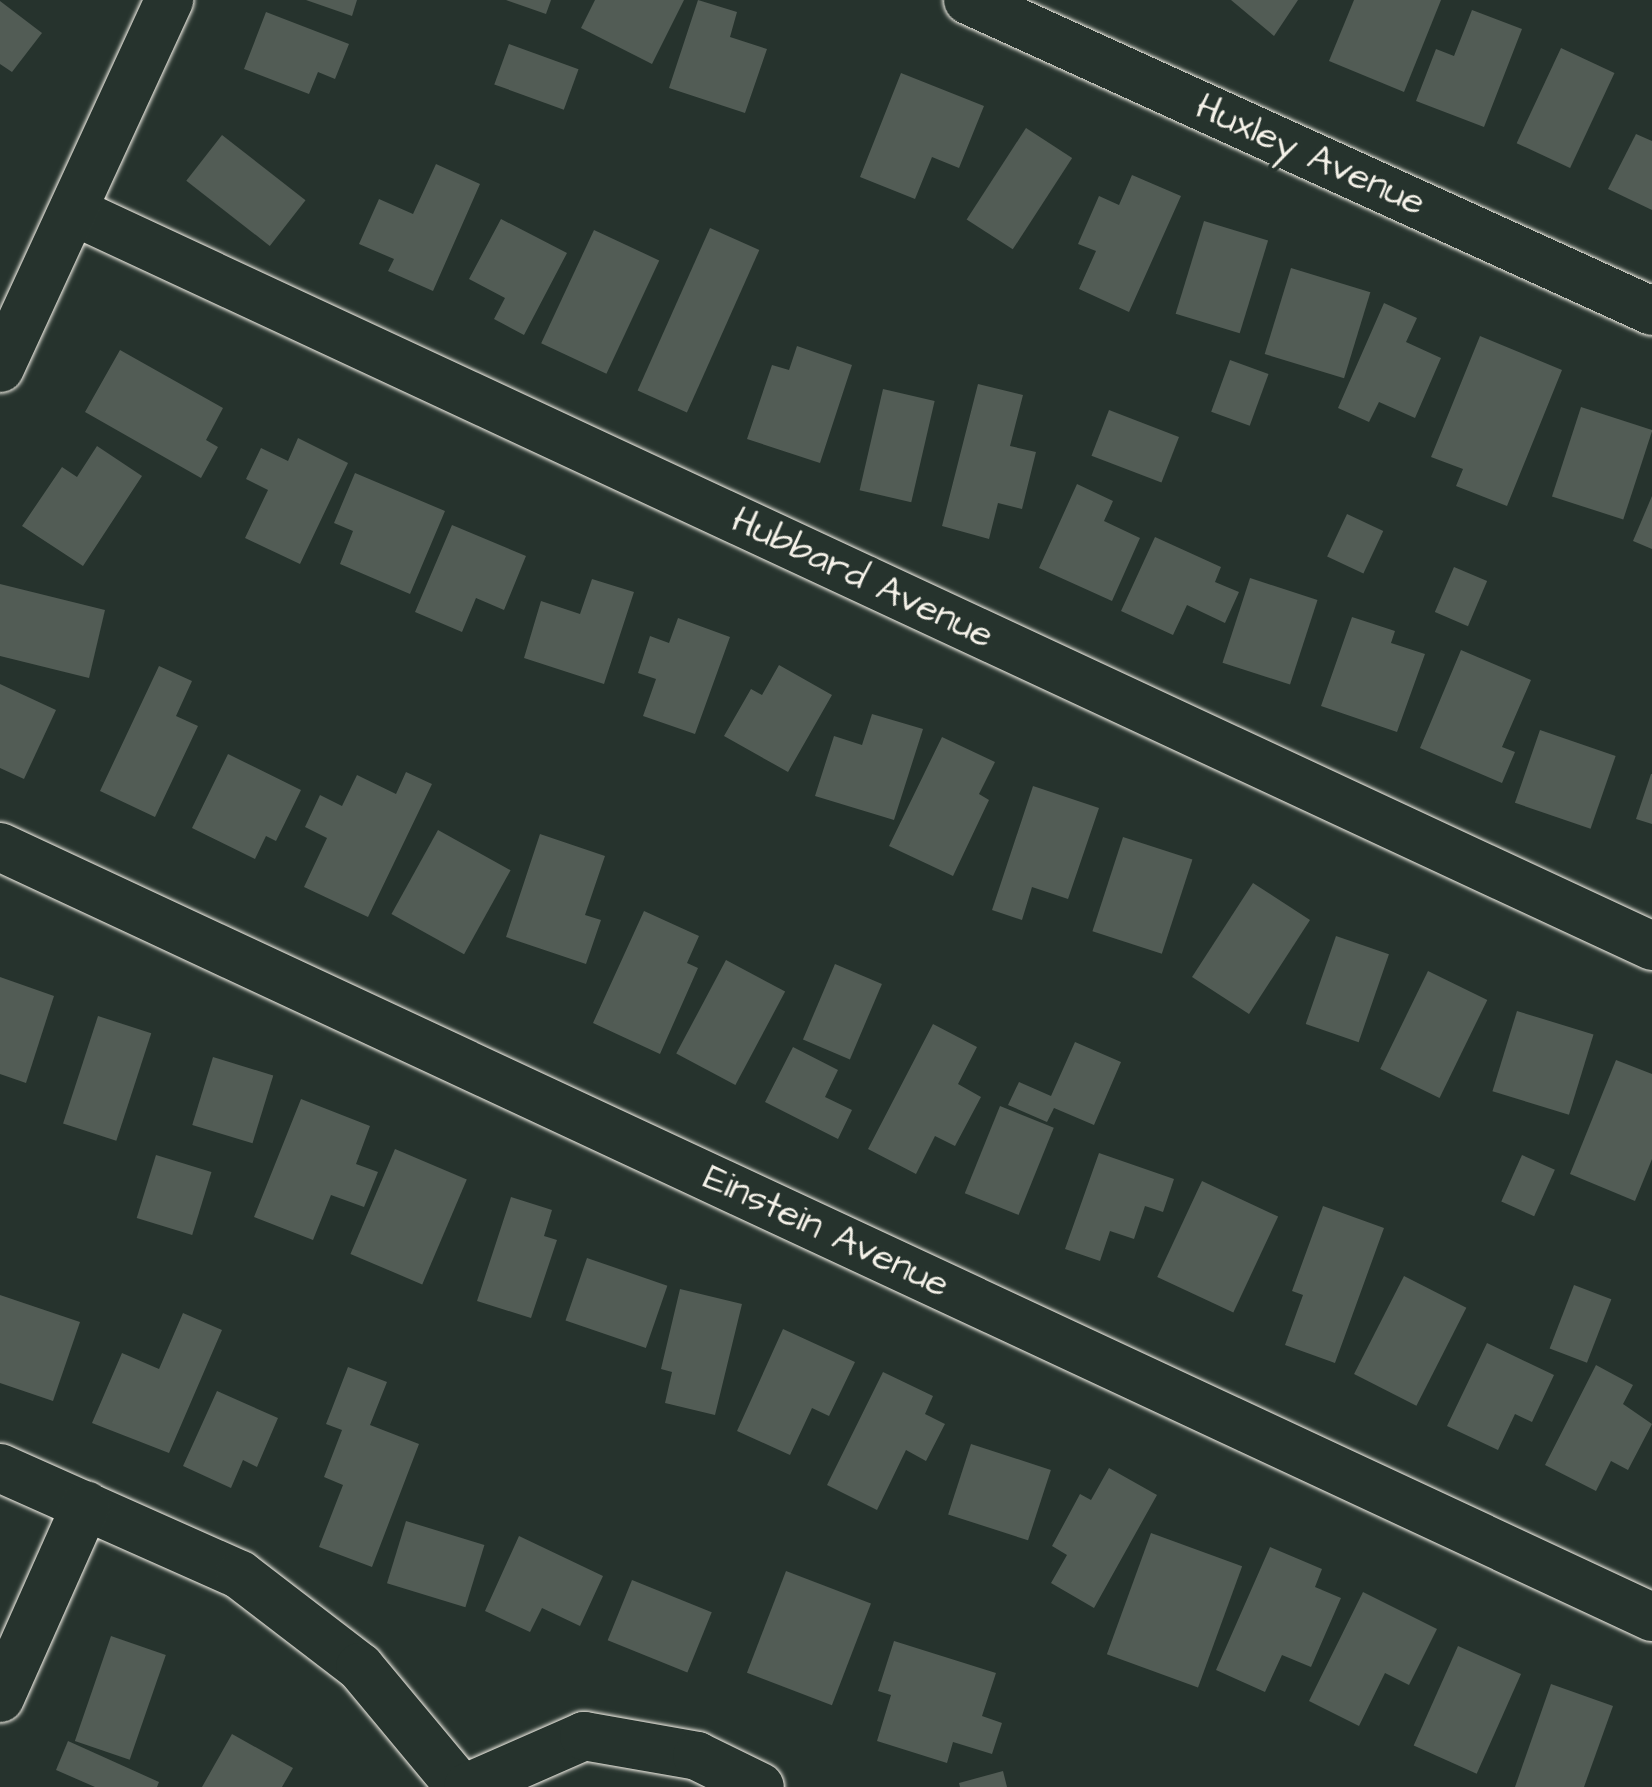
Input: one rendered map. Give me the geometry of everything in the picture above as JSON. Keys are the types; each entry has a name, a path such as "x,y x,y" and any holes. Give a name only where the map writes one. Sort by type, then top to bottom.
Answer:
{"street":[{"path":"0,368 169,0"},
{"name":"Huxley Avenue","path":"968,0 1652,312"},
{"name":"Hubbard Avenue","path":"72,212 1652,946"},
{"name":"Einstein Avenue","path":"0,846 1652,1617"},
{"path":"0,1468 240,1575 360,1667 460,1787"},
{"path":"0,1698 86,1506"},
{"path":"468,1787 584,1736 697,1756 760,1787"}],"building":[{"path":"306,0 357,0 352,16"},
{"path":"506,0 551,0 546,14"},
{"path":"595,0 684,0 652,64 581,28"},
{"path":"698,0 737,12 730,37 767,49 745,113 669,88"},
{"path":"1231,0 1298,0 1274,36"},
{"path":"1354,0 1441,0 1404,92 1329,61"},
{"path":"0,1 42,33 12,72 0,64"},
{"path":"1472,10 1522,29 1484,127 1416,101 1436,49 1454,56"},
{"path":"266,12 349,44 335,79 318,72 309,94 244,69"},
{"path":"509,44 579,69 564,110 494,84"},
{"path":"1561,48 1614,73 1570,168 1517,143"},
{"path":"901,73 984,106 959,168 932,157 915,199 860,177"},
{"path":"1026,128 1072,158 1013,249 967,219"},
{"path":"1636,134 1652,141 1652,210 1608,189"},
{"path":"222,135 306,200 270,246 186,181"},
{"path":"436,164 480,184 433,291 388,271 394,259 359,244 379,199 413,214"},
{"path":"1132,175 1181,196 1129,312 1079,289 1096,251 1078,244 1099,196 1119,205"},
{"path":"501,219 567,253 524,335 494,319 505,298 469,279"},
{"path":"1204,221 1268,241 1240,333 1176,314"},
{"path":"710,228 759,250 687,413 638,391"},
{"path":"594,230 659,260 606,374 541,343"},
{"path":"1291,268 1370,292 1344,378 1265,354"},
{"path":"1384,303 1417,318 1406,342 1441,358 1415,418 1379,402 1369,422 1338,408"},
{"path":"1480,336 1562,370 1507,506 1456,486 1463,469 1431,457"},
{"path":"797,346 852,365 820,463 747,439 772,365 789,370"},
{"path":"120,350 223,408 206,440 218,447 201,478 85,412"},
{"path":"1230,360 1269,374 1250,426 1211,412"},
{"path":"978,384 1023,395 1010,446 1036,452 1022,509 998,503 989,539 942,526"},
{"path":"883,389 935,401 911,502 860,490"},
{"path":"1581,407 1652,430 1623,520 1552,496"},
{"path":"1109,410 1179,437 1161,483 1091,456"},
{"path":"298,438 348,463 300,564 245,538 268,490 246,479 261,448 288,461"},
{"path":"97,446 142,476 83,566 22,526 62,467 77,477"},
{"path":"355,473 445,511 410,594 340,564 353,531 334,523"},
{"path":"1077,484 1113,501 1104,521 1140,538 1112,601 1039,568"},
{"path":"1652,496 1652,549 1633,541"},
{"path":"1347,514 1383,531 1363,574 1327,557"},
{"path":"452,525 526,556 504,610 476,598 462,632 415,612"},
{"path":"1155,537 1221,567 1215,582 1239,592 1225,623 1187,605 1173,635 1121,611"},
{"path":"1454,567 1487,581 1468,626 1435,612"},
{"path":"1250,578 1318,600 1290,685 1222,663"},
{"path":"592,579 634,592 604,684 524,658 541,601 580,614"},
{"path":"0,584 105,610 89,678 0,656"},
{"path":"1352,617 1395,631 1391,643 1425,654 1397,732 1321,706"},
{"path":"678,618 730,637 695,734 643,716 656,679 638,673 650,636 669,643"},
{"path":"1461,650 1531,680 1502,747 1515,752 1502,783 1420,748"},
{"path":"779,665 832,695 788,772 724,736 751,689 762,695"},
{"path":"159,666 192,681 176,716 198,726 155,817 100,791"},
{"path":"0,684 56,710 24,779 0,768"},
{"path":"872,714 923,729 894,820 815,796 834,736 862,745"},
{"path":"1540,730 1616,756 1591,829 1515,803"},
{"path":"942,737 995,762 979,794 989,800 953,876 889,846"},
{"path":"228,754 301,790 276,841 266,836 255,859 192,828"},
{"path":"406,772 432,784 368,917 304,887 327,838 305,827 320,795 342,806 357,775 396,794"},
{"path":"1652,774 1652,824 1636,819"},
{"path":"1033,786 1099,808 1068,899 1032,887 1022,920 992,910"},
{"path":"438,830 511,870 464,954 391,914"},
{"path":"540,834 605,856 585,915 601,920 586,964 506,937"},
{"path":"1123,837 1192,860 1162,954 1092,931"},
{"path":"1253,883 1310,920 1249,1014 1192,977"},
{"path":"644,911 699,936 687,963 698,968 660,1054 593,1023"},
{"path":"1336,936 1389,954 1359,1042 1306,1024"},
{"path":"726,960 785,991 735,1085 676,1054"},
{"path":"835,964 882,984 850,1059 803,1039"},
{"path":"1428,971 1487,1000 1440,1098 1380,1069"},
{"path":"0,977 54,996 26,1083 0,1074"},
{"path":"1517,1011 1594,1034 1569,1115 1492,1091"},
{"path":"98,1016 151,1033 116,1141 63,1123"},
{"path":"933,1024 977,1047 958,1084 981,1097 955,1146 935,1136 916,1174 868,1149"},
{"path":"1075,1042 1121,1062 1094,1125 1054,1108 1047,1122 1008,1105 1019,1082 1051,1096"},
{"path":"793,1047 838,1070 825,1097 852,1110 838,1139 765,1102"},
{"path":"213,1057 273,1075 252,1143 192,1125"},
{"path":"1616,1060 1652,1074 1652,1159 1635,1201 1570,1174"},
{"path":"301,1099 370,1126 356,1164 378,1172 364,1207 331,1195 313,1240 254,1217"},
{"path":"1000,1106 1054,1128 1019,1215 965,1193"},
{"path":"395,1149 467,1179 422,1284 350,1254"},
{"path":"1099,1153 1174,1179 1163,1212 1145,1206 1134,1239 1110,1231 1100,1261 1065,1249"},
{"path":"156,1155 211,1172 192,1235 137,1218"},
{"path":"1522,1155 1555,1170 1534,1216 1501,1202"},
{"path":"1202,1181 1278,1216 1233,1313 1157,1277"},
{"path":"511,1197 552,1210 544,1236 557,1240 531,1318 477,1301"},
{"path":"1323,1206 1384,1228 1335,1363 1285,1345 1303,1295 1292,1291"},
{"path":"587,1258 667,1286 646,1348 566,1320"},
{"path":"1404,1276 1466,1308 1416,1406 1354,1374"},
{"path":"1574,1285 1611,1299 1587,1363 1550,1348"},
{"path":"680,1289 742,1304 715,1415 665,1403 672,1372 661,1369"},
{"path":"0,1295 80,1322 53,1401 0,1383"},
{"path":"183,1313 222,1330 169,1453 92,1423 122,1353 159,1369"},
{"path":"783,1329 855,1362 829,1416 812,1408 790,1455 737,1431"},
{"path":"1487,1343 1554,1375 1532,1422 1515,1414 1498,1450 1447,1426"},
{"path":"1596,1365 1633,1385 1623,1404 1652,1424 1628,1470 1611,1461 1596,1491 1545,1465"},
{"path":"348,1367 387,1382 370,1425 419,1444 372,1567 319,1547 343,1485 324,1477 342,1430 326,1424"},
{"path":"883,1372 933,1396 925,1414 945,1424 926,1461 906,1450 877,1510 827,1485"},
{"path":"217,1391 278,1418 257,1467 243,1460 231,1488 183,1466"},
{"path":"971,1444 1051,1470 1028,1540 948,1514"},
{"path":"1109,1468 1157,1495 1094,1608 1051,1583 1067,1555 1052,1546 1080,1494 1091,1500"},
{"path":"406,1521 484,1545 465,1607 387,1583"},
{"path":"1151,1533 1242,1566 1198,1687 1107,1654"},
{"path":"519,1536 603,1576 580,1626 542,1608 530,1632 485,1611"},
{"path":"1270,1547 1322,1569 1315,1587 1341,1598 1311,1667 1282,1655 1265,1692 1216,1670"},
{"path":"786,1571 871,1604 832,1705 747,1673"},
{"path":"632,1580 712,1612 687,1672 608,1640"},
{"path":"1363,1592 1437,1629 1409,1685 1385,1673 1359,1726 1309,1701"},
{"path":"111,1636 166,1655 130,1760 75,1741"},
{"path":"894,1641 996,1673 982,1716 1002,1723 992,1754 953,1742 947,1763 877,1741 891,1695 878,1691"},
{"path":"1458,1646 1521,1674 1477,1774 1414,1746"},
{"path":"1551,1684 1613,1706 1584,1787 1515,1787"},
{"path":"232,1734 293,1768 282,1787 202,1787"},
{"path":"68,1741 159,1782 157,1787 95,1787 56,1770"},
{"path":"1003,1771 1007,1787 960,1787 959,1783"}]}
